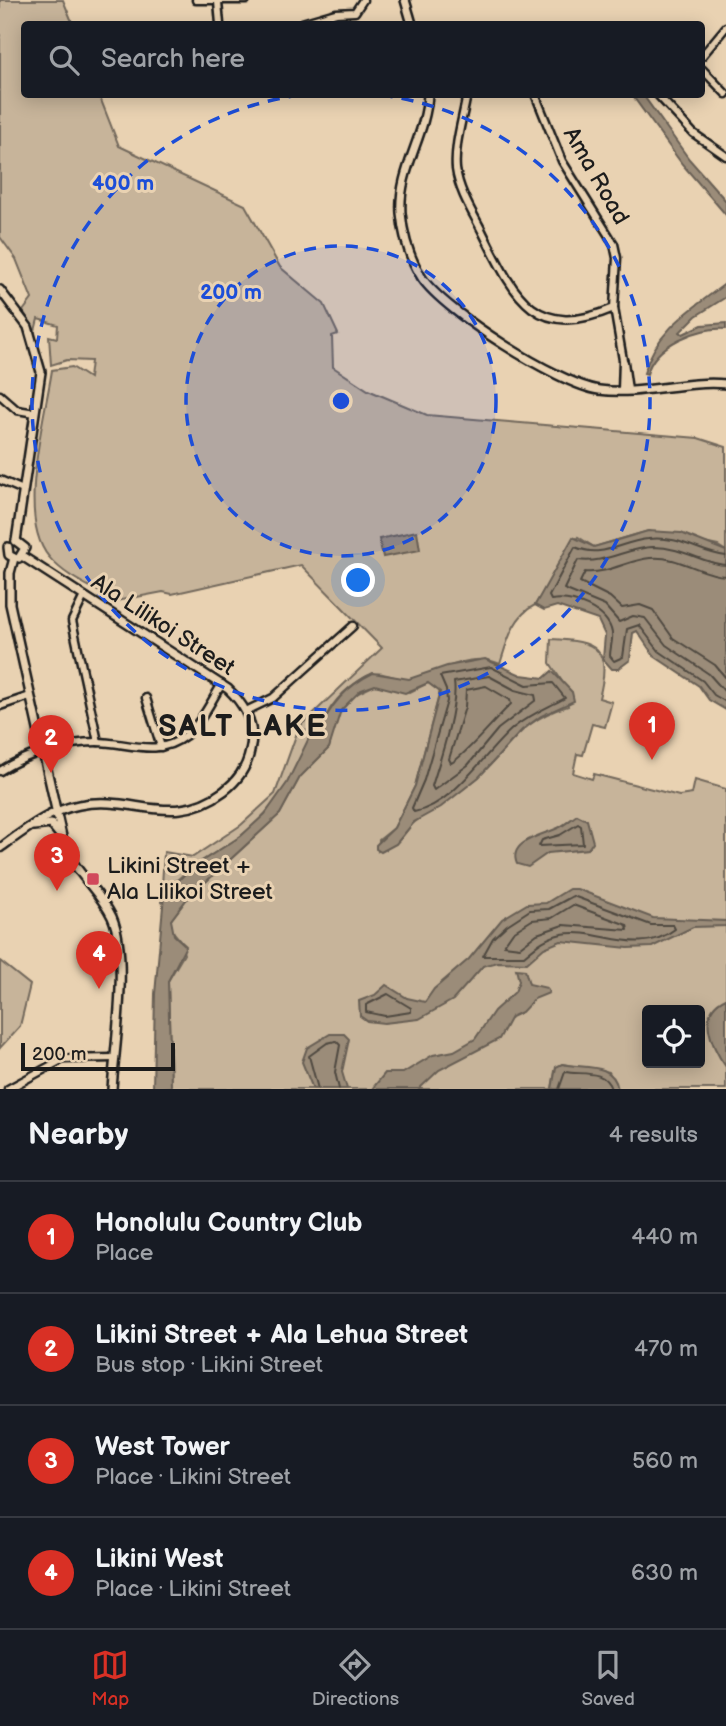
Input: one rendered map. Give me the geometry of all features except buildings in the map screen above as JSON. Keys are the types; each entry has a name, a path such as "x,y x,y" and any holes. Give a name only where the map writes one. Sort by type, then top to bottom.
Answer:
{"street":[{"path":"196,0 246,0"},
{"path":"309,21 336,13 355,12 363,0"},
{"path":"405,0 411,21"},
{"path":"218,2 220,21"},
{"path":"705,52 726,27"},
{"path":"705,72 726,94"},
{"path":"427,98 424,120 404,177 401,211 409,250 422,278 458,313 558,375 590,388 625,390 726,384"},
{"path":"466,98 457,150 457,176 513,291 530,308 560,319 583,318 614,309"},
{"name":"Ama Road","path":"537,98 562,161 614,244 617,258 614,309 625,390"},
{"path":"661,98 693,133 726,156"},
{"path":"0,290 26,324 37,352 41,381 16,541"},
{"path":"0,396 14,409 35,413"},
{"path":"0,481 23,490"},
{"path":"16,541 4,546 9,555 18,557"},
{"path":"16,541 25,548 10,573 5,595 62,841"},
{"name":"Ala Lilikoi Street","path":"18,557 222,684 246,711"},
{"path":"84,596 72,621 98,742"},
{"path":"0,848 29,827 57,812 99,803 175,811 208,802 233,783 246,765 252,742 246,711 279,694 353,626"},
{"path":"0,771 42,752 98,742 141,748 161,747 176,742 192,730 222,684"},
{"path":"0,706 30,696"},
{"path":"146,698 161,747"},
{"path":"29,827 51,824 72,862 106,907 118,937 112,1089"},
{"path":"8,1089 63,1059 114,1058"}],"shaded area":[{"path":"0,0 63,0 72,21 21,21 21,98 100,98 119,146 245,205 280,267 324,304 338,334 332,336 333,367 368,390 427,415 698,438 726,447 726,551 718,546 648,531 594,547 578,537 535,605 516,623 500,664 489,660 466,661 410,679 378,673 358,681 331,707 319,733 307,730 309,738 298,765 283,791 264,815 242,835 185,873 167,892 161,903 164,852 193,857 241,825 275,794 299,727 382,648 301,565 172,594 163,592 116,601 71,576 49,557 39,540 34,493 39,440 52,370 72,367 89,378 91,361 67,360 51,365 49,336 57,338 58,325 38,319 35,331 23,311 32,299 16,259 0,237"},
{"path":"551,639 580,642 597,650 602,658 603,668 599,698 612,702 605,727 592,724 583,755 577,754 573,773 592,779 594,774 679,796 692,794 695,780 726,789 726,1089 618,1089 609,1072 562,1064 555,1071 552,1089 171,1089 168,981 184,954 180,940 170,928 171,920 186,900 280,814 300,777 329,748 337,716 354,695 375,685 410,692 428,683 440,691 415,786 394,828 379,840 378,851 397,842 415,822 469,784 489,767 526,727 551,712 568,706 563,683 550,663"},
{"path":"0,961 30,985 20,1026 0,1048"}],"water":[{"path":"634,98 645,98 689,159 726,201 726,215 682,164"},
{"path":"726,283 726,297 696,316 680,332 683,334 702,325 726,323 726,329 703,331 679,340 658,354 647,374 644,373 657,344 666,332"},
{"path":"417,531 420,550 383,557 379,539"},
{"path":"648,531 681,533 726,551 726,710 709,700 699,686 654,656 637,631 633,633 630,660 618,669 612,669 603,659 605,635 598,620 557,606 544,610 535,605 573,537 594,547"},
{"path":"485,659 521,675 544,678 552,671 572,692 574,701 541,716 522,730 479,777 441,807 414,822 396,844 381,852 376,849 376,845 394,828 415,786 440,692 428,683 405,693 375,685 361,690 341,710 329,748 300,777 280,814 186,900 171,920 174,935 186,946 168,981 171,1087 153,1089 155,994 164,895 191,868 241,836 265,814 287,783 309,738 307,730 319,733 333,705 355,684 373,673 409,679 447,666"},
{"path":"577,815 587,820 593,842 588,849 548,853 528,867 517,864 515,856 522,844 561,827"},
{"path":"569,889 577,889 653,918 726,921 726,926 693,927 652,947 628,948 561,941 544,948 527,963 498,962 483,966 453,1000 419,1019 384,1023 367,1021 360,1016 359,1001 375,995 386,985 407,998 425,1002 434,989 469,959 502,919 527,904 546,903"},
{"path":"516,969 525,970 529,984 547,988 549,993 534,999 522,1012 511,1017 499,1039 439,1070 419,1089 372,1089 385,1073 403,1073 433,1055 454,1051 475,1039 494,1011 515,992 519,981"},
{"path":"726,998 726,1067 712,1040 709,1021 711,1012"},
{"path":"330,1034 344,1034 349,1039 342,1072 347,1089 313,1089 302,1062 307,1048"},
{"path":"562,1064 604,1070 615,1080 618,1089 552,1089 556,1067"}],"place":[{"name":"Honolulu Country Club","path":"652,760"},
{"name":"Likini Street + Ala Lehua Street","path":"51,773"},
{"name":"Likini Street + Ala Lilikoi Street","path":"93,879"},
{"name":"West Tower","path":"57,891"},
{"name":"Likini West","path":"99,989"}],"district":[{"name":"SALT LAKE","path":"243,727"}]}
